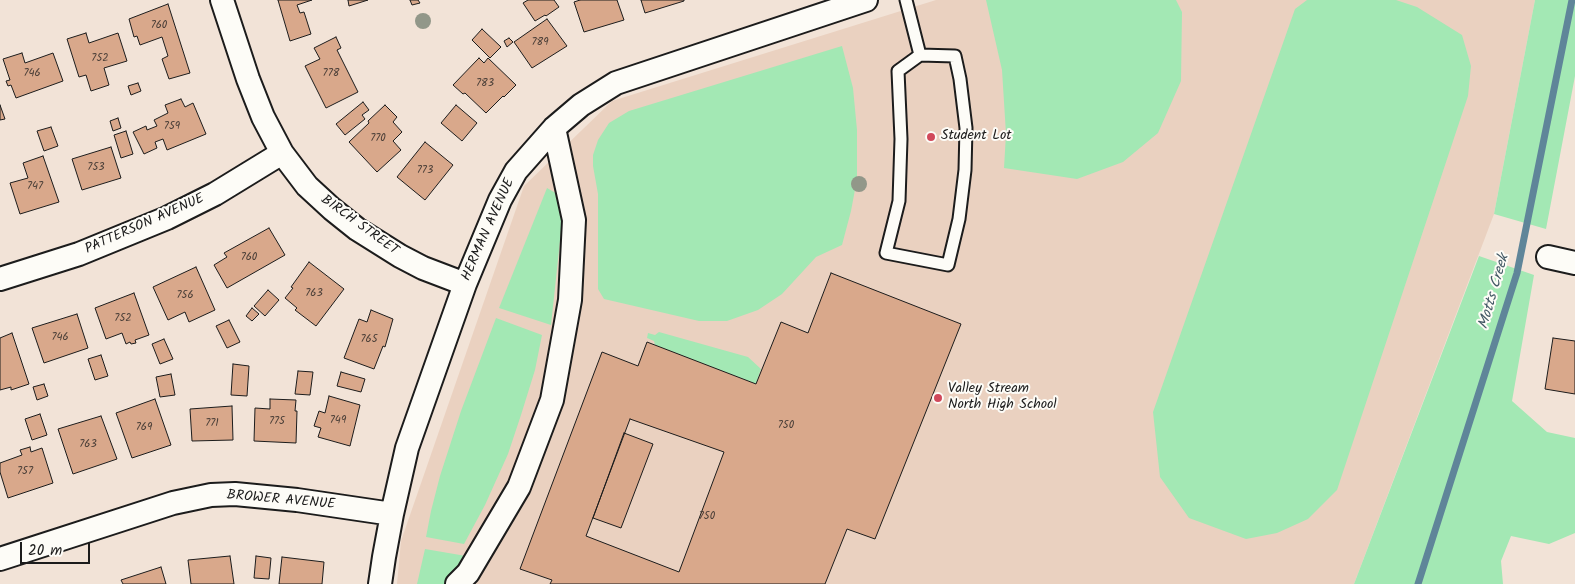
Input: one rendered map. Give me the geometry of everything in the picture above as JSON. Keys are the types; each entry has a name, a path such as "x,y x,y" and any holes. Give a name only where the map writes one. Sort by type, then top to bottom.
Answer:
{"street":[{"name":"BIRCH STREET","path":"222,0 248,79 263,117 282,153 307,186 332,209 357,228 400,256 423,268 465,284"},
{"name":"HERMAN AVENUE","path":"380,584 392,514 407,448 465,284 500,200 516,171 554,128 581,105 616,83 866,0"},
{"path":"457,584 468,573 519,487 552,400 570,300 574,220 554,128"},
{"name":"PATTERSON AVENUE","path":"0,279 79,254 168,218 215,194 282,153"},
{"path":"1548,257 1575,263"},
{"name":"BROWER AVENUE","path":"0,559 173,503 211,495 235,494 297,500 392,514"}],"lane":[{"path":"906,0 920,55"},
{"path":"920,55 955,56 960,79 966,128 965,170 959,219 948,265 886,254 899,201 901,139 898,71 920,55"}],"shaded area":[{"name":"Valley Stream North High School","path":"936,0 1535,0 1494,214 1354,584 397,584 401,541 524,186 612,101"}],"green space":[{"path":"986,0 1176,0 1182,12 1181,81 1158,133 1123,162 1077,179 1004,168 1006,134 1002,70"},
{"path":"1307,0 1396,0 1417,7 1462,35 1471,66 1468,96 1337,490 1308,519 1277,533 1246,539 1189,518 1160,477 1153,412 1295,9"},
{"path":"1535,0 1575,0 1575,76 1546,229 1494,214"},
{"path":"842,46 853,88 857,130 857,179 842,245 816,257 782,294 758,310 727,321 699,321 604,299 598,289 598,194 593,155 598,140 609,123 629,111"},
{"path":"547,188 559,195 563,213 551,325 499,308"},
{"path":"1479,256 1534,275 1512,401 1547,432 1575,438 1575,533 1549,544 1511,536 1501,561 1503,584 1354,584"},
{"path":"496,318 542,335 535,370 521,415 508,454 485,505 464,544 426,537 440,476 461,411"},
{"path":"659,332 748,357 761,369 756,384 655,345 654,341 647,338 648,333 655,335"},
{"path":"425,549 466,556 447,584 417,584"}],"building":[{"path":"278,0 312,0 297,5 300,13 304,12 311,34 290,41"},
{"path":"348,0 368,0 349,6"},
{"path":"410,0 418,0 420,3 412,5"},
{"path":"528,0 554,0 559,7 535,21 523,3"},
{"path":"580,0 617,0 624,20 584,32 574,2"},
{"path":"641,0 684,0 684,1 645,13"},
{"path":"168,4 190,73 169,79 162,59 168,56 162,37 140,45 137,36 134,37 129,19"},
{"path":"547,19 567,46 532,68 514,42"},
{"path":"482,29 501,47 490,58 472,40"},
{"path":"86,33 89,43 118,33 127,61 104,68 109,85 91,91 86,75 79,77 67,39"},
{"path":"336,37 341,48 337,50 358,92 326,108 305,66 320,59 314,48"},
{"path":"509,38 513,42 507,47 504,41"},
{"path":"22,53 25,63 53,53 63,81 16,98 11,85 8,86 6,81 10,80 3,59"},
{"path":"479,58 484,63 488,58 516,85 486,113 465,93 463,94 453,85"},
{"path":"138,83 141,91 131,95 128,86"},
{"path":"181,99 185,107 193,103 206,134 167,150 163,139 155,142 157,148 144,154 133,132 146,126 147,130 157,126 154,120 168,113 165,105"},
{"path":"363,102 369,110 362,115 365,119 345,135 336,124"},
{"path":"0,105 5,119 0,120"},
{"path":"385,105 397,117 393,122 402,132 393,141 401,150 377,172 349,142"},
{"path":"456,105 477,123 462,141 441,123"},
{"path":"118,118 121,128 113,131 110,121"},
{"path":"51,127 58,146 44,151 37,131"},
{"path":"126,131 133,154 121,158 114,135"},
{"path":"425,142 453,165 425,200 397,177"},
{"path":"111,147 121,178 82,190 72,159"},
{"path":"43,156 59,202 20,214 10,183 28,178 23,163"},
{"path":"269,228 285,255 227,288 214,265 227,257 224,253"},
{"path":"309,262 344,289 316,326 295,310 297,308 285,298"},
{"path":"196,267 215,310 189,322 185,312 168,320 153,287"},
{"path":"831,273 961,324 875,539 847,529 825,584 550,584 552,580 520,569 602,352 638,366 647,342 756,384 781,322 808,333","holes":["630,419 724,452 679,572 586,536"]},
{"path":"268,290 279,300 265,316 254,306"},
{"path":"134,293 149,335 135,340 136,343 131,344 130,342 126,344 122,333 106,339 95,308"},
{"path":"252,308 259,314 252,321 246,316"},
{"path":"371,310 393,319 385,347 383,346 374,369 344,358 359,319 367,322"},
{"path":"77,314 88,348 44,363 32,328"},
{"path":"229,320 240,342 227,348 216,326"},
{"path":"12,333 29,384 11,390 11,387 0,390 0,338"},
{"path":"1553,338 1575,341 1575,394 1545,389"},
{"path":"164,339 173,359 160,364 152,344"},
{"path":"101,355 108,376 95,380 88,359"},
{"path":"233,364 249,366 247,396 231,395"},
{"path":"298,371 313,372 310,395 295,394"},
{"path":"341,372 365,379 361,392 337,386"},
{"path":"171,374 175,395 160,397 156,377"},
{"path":"44,384 48,396 37,400 33,387"},
{"path":"329,396 360,405 350,446 318,437 321,428 314,426 319,411 325,413"},
{"path":"155,399 171,445 132,458 116,413"},
{"path":"270,399 296,400 296,443 254,441 255,408 270,409"},
{"path":"232,406 233,440 192,441 190,409"},
{"path":"40,414 47,435 32,440 25,419"},
{"path":"101,416 117,459 73,474 58,429"},
{"path":"624,433 653,444 621,528 593,518"},
{"path":"30,447 31,452 42,448 53,483 8,498 0,472 0,463 22,455 20,450"},
{"path":"230,556 234,584 191,584 188,560"},
{"path":"256,556 271,558 269,579 254,578"},
{"path":"282,557 324,562 322,584 279,584"},
{"path":"161,567 166,584 123,584 121,580"}],"waterway":[{"name":"Motts Creek","path":"1418,584 1517,273 1572,0"}],"place":[{"name":"Student Lot","path":"931,137"},
{"name":"Valley Stream North High School","path":"938,398"}]}
